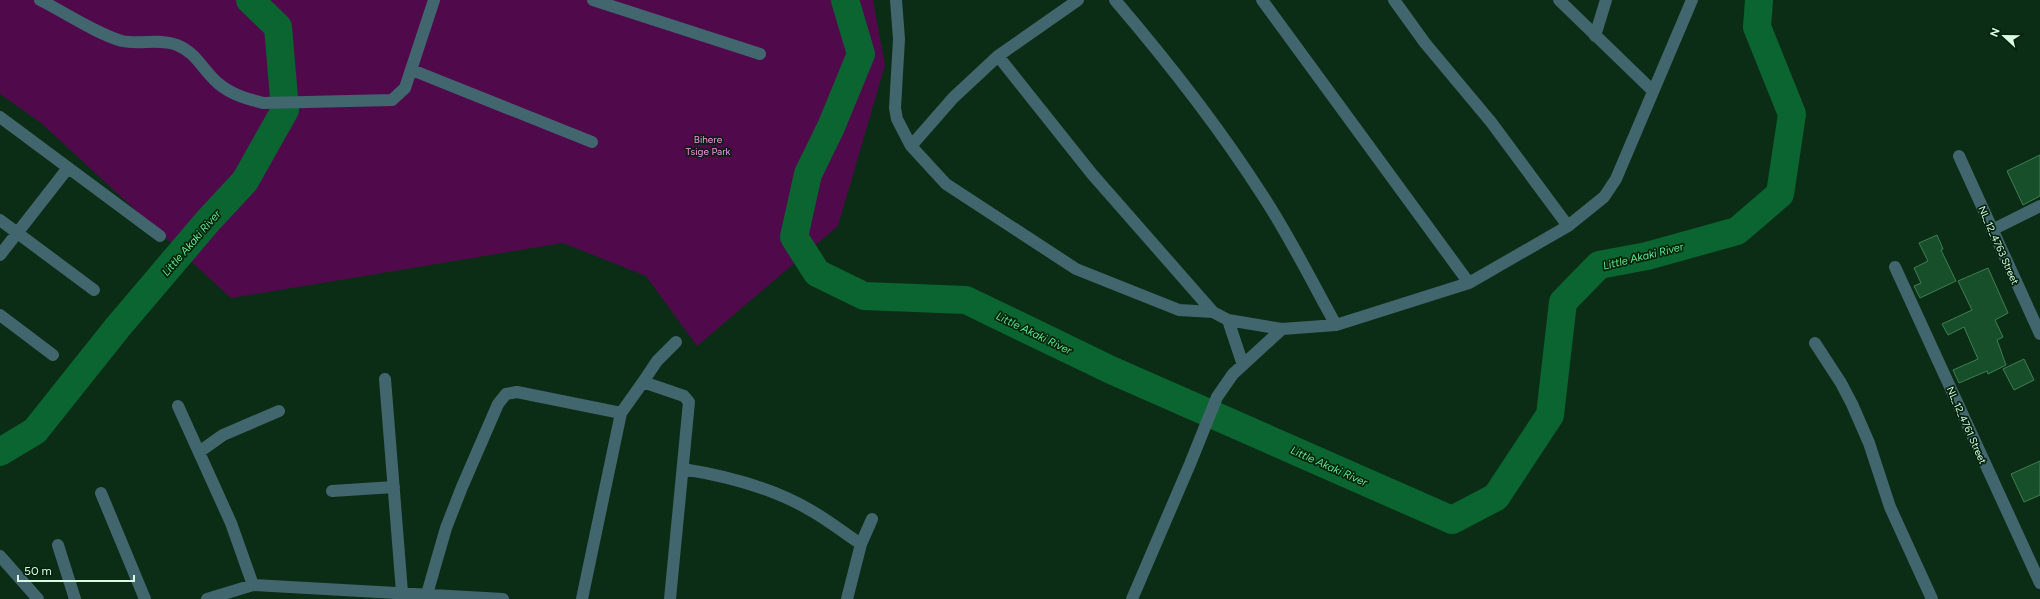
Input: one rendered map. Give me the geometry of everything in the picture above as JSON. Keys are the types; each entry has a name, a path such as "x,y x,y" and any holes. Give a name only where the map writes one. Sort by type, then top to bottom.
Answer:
{"street":[{"path":"40,0 111,37 124,41 176,44 195,56 218,84 244,98 263,103 392,100 405,88 434,0"},
{"path":"593,0 760,54"},
{"path":"896,0 899,39 895,108 897,119 911,146 946,184 1076,269 1179,310 1213,312"},
{"path":"911,146 953,98 998,56 1078,0"},
{"path":"1115,0 1154,46 1206,113 1264,196 1336,325"},
{"path":"1262,0 1469,283"},
{"path":"1394,0 1425,43 1490,122 1568,226"},
{"path":"1559,0 1653,91"},
{"path":"1595,36 1606,0"},
{"path":"998,56 1092,174 1213,312 1228,320 1282,329 1336,325 1469,283 1568,226 1604,196 1616,179 1692,0"},
{"path":"412,70 592,142"},
{"path":"0,117 160,236"},
{"name":"NL_12_4763 Street","path":"1959,156 2040,334"},
{"path":"0,255 68,168"},
{"path":"1992,230 2040,206"},
{"path":"0,220 94,290"},
{"name":"NL_12_4761 Street","path":"1895,267 2040,583"},
{"path":"0,315 53,355"},
{"path":"1228,320 1243,365"},
{"path":"1132,599 1217,398 1228,379 1282,329"},
{"path":"582,599 621,413 657,361 676,342"},
{"path":"1815,343 1841,383 1852,404 1869,443 1890,507 1932,599"},
{"path":"385,380 402,592"},
{"path":"643,382 684,396 688,399 683,469 670,599"},
{"path":"427,594 446,528 462,487 498,404 506,394 517,392 621,413"},
{"path":"178,406 231,523 252,585"},
{"path":"199,452 223,435 279,411"},
{"path":"683,469 733,478 784,498 811,510 861,544"},
{"path":"332,491 394,487"},
{"path":"101,493 145,599"},
{"path":"847,599 861,544 872,519"},
{"path":"58,545 75,599"},
{"path":"0,556 38,599"},
{"path":"207,599 252,585 298,594 402,592 503,599"}],"green space":[{"name":"Bihere Tsige Park","path":"0,0 873,0 885,65 838,226 697,346 646,276 563,243 231,298 40,122 0,94"}],"building":[{"path":"2040,155 2040,196 2023,205 2007,171"},
{"path":"1937,235 1943,249 1941,250 1956,281 1920,298 1914,286 1921,283 1914,268 1928,261 1919,243"},
{"path":"1988,268 2008,313 1995,320 2003,337 1997,340 2006,365 1988,374 1987,371 1959,383 1953,370 1978,359 1964,327 1948,335 1942,324 1972,310 1958,281"},
{"path":"2024,359 2034,380 2014,390 2003,369"},
{"path":"2040,461 2040,495 2024,502 2011,474"}],"waterway":[{"name":"Little Akaki River","path":"0,452 35,431 117,328 207,222 245,181 285,110 278,27 250,0"},
{"name":"Little Akaki River","path":"845,0 861,54 831,127 808,174 794,237 817,273 864,296 966,300 1111,370 1452,520 1496,497 1550,415 1563,302 1599,265 1647,256 1737,231 1780,194 1792,114 1757,27 1759,0"}]}
